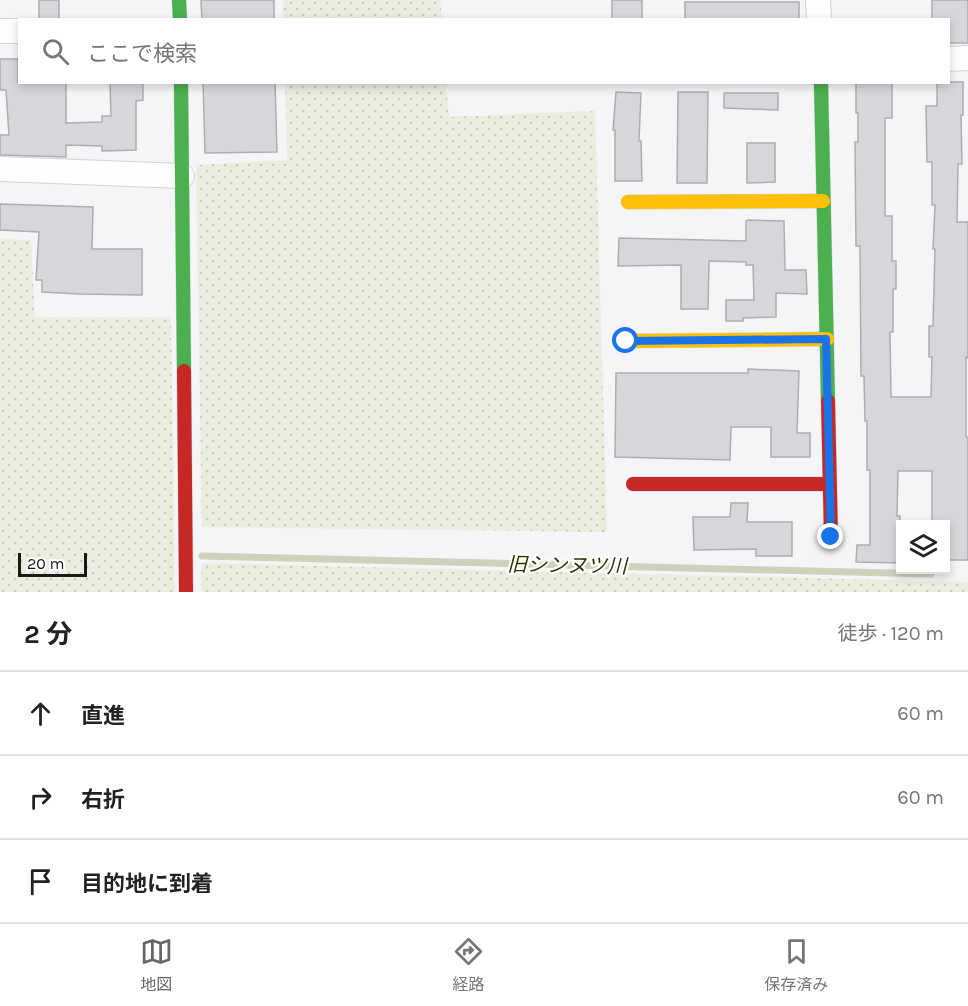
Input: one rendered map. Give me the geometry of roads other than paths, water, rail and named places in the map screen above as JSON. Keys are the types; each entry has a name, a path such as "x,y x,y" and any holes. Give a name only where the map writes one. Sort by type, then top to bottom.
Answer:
{"street":[{"path":"179,0 180,18"},
{"path":"818,0 819,18"},
{"path":"0,31 18,31"},
{"path":"950,59 968,58"},
{"path":"181,84 186,592"},
{"path":"821,84 831,537"},
{"path":"0,169 182,176"},
{"path":"628,201 824,201"},
{"path":"626,341 826,339"},
{"path":"633,484 830,484"}],"waterway":[{"name":"旧シンヌツ川","path":"202,556 896,573"}]}
